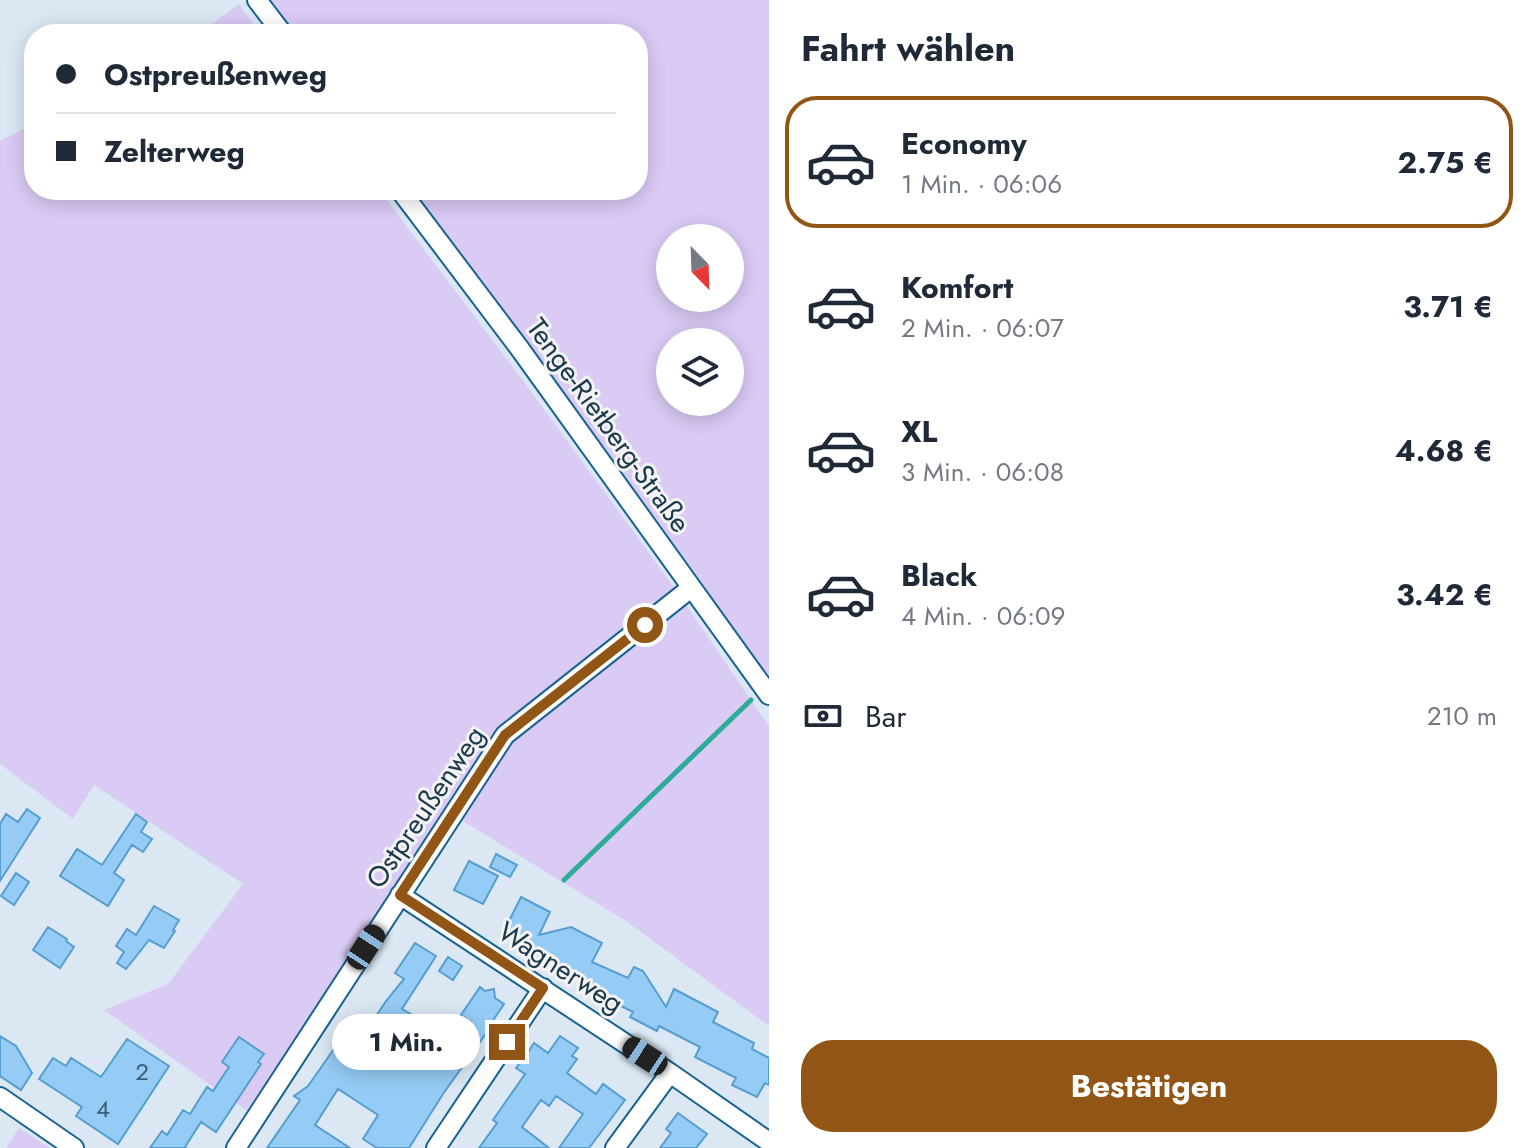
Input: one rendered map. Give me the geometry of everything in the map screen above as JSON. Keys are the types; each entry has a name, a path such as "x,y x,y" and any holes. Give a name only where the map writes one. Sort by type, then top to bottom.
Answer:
{"street":[{"path":"257,0 275,24"},
{"name":"Tenge-Rietberg-Straße","path":"408,200 520,349 769,695"},
{"name":"Ostpreußenweg","path":"236,1148 505,735 691,588"},
{"name":"Wagnerweg","path":"400,895 769,1142"},
{"path":"436,1148 543,988"},
{"path":"615,1148 670,1073"},
{"path":"0,1097 74,1148"}],"shaded area":[{"path":"270,0 769,0 769,686 700,579 418,200 648,200 648,24 288,24"},
{"path":"239,4 254,24 212,24"},
{"path":"24,129 24,200 387,200 673,586 769,726 769,1026 626,921 445,810 249,1112 104,1010 168,984 243,884 94,785 73,819 0,764 0,141"},
{"path":"19,1128 50,1148 6,1148"}],"building":[{"path":"27,809 40,818 0,881 0,824 6,814 18,822"},
{"path":"136,814 147,822 141,832 152,839 143,852 132,845 114,873 124,880 108,906 60,876 77,849 102,865"},
{"path":"496,854 517,865 510,877 490,867"},
{"path":"469,861 498,876 483,904 454,890"},
{"path":"16,873 29,882 14,905 1,896"},
{"path":"521,897 550,912 539,935 571,927 602,943 592,962 628,978 634,967 643,971 666,1007 674,989 718,1012 713,1022 754,1043 752,1049 769,1058 769,1085 765,1083 757,1097 732,1085 736,1078 695,1057 700,1047 659,1026 657,1031 630,1017 633,1012 591,991 594,986 514,942 518,941 503,933 507,926 505,921 510,919"},
{"path":"154,906 179,920 175,931 164,948 149,940 126,969 117,963 124,952 116,946 127,929 136,935"},
{"path":"48,927 74,947 60,968 33,950"},
{"path":"415,943 436,956 402,1009 411,1014 401,1028 414,1038 448,1057 471,1022 461,1015 480,987 485,991 494,989 495,998 504,1004 409,1148 377,1148 363,1139 378,1115 338,1089 315,1125 350,1148 267,1148 300,1100 294,1096 308,1086 343,1036 357,1045 404,979 395,973"},
{"path":"448,957 462,966 453,980 439,971"},
{"path":"0,1036 16,1046 32,1073 21,1090 0,1076"},
{"path":"560,1036 578,1048 572,1056 577,1059 567,1073 596,1094 603,1084 625,1100 589,1148 559,1148 583,1114 556,1096 549,1106 541,1100 522,1127 549,1148 479,1148 497,1123 493,1120 525,1074 516,1068 534,1043 548,1053"},
{"path":"239,1037 264,1054 258,1062 261,1064 216,1132 201,1122 187,1148 150,1148 162,1131 167,1135 183,1110 190,1114 207,1087 213,1091 229,1067 222,1062"},
{"path":"127,1039 169,1066 118,1144 76,1116 82,1107 39,1079 53,1058 66,1066 71,1058 101,1077"},
{"path":"678,1113 707,1134 696,1148 660,1148 671,1133 666,1129"}],"waterway":[{"path":"564,880 751,700"}],"route":[{"path":"507,1042 543,988 400,895 505,735 645,625"}]}
